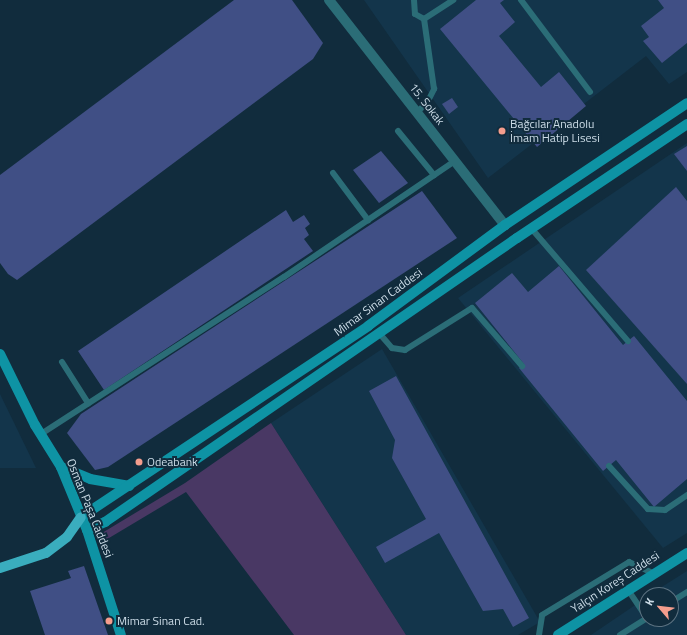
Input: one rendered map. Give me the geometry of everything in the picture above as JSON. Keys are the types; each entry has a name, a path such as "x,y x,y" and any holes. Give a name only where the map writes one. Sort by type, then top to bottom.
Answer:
{"main road":[{"name":"Mimar Sinan Caddesi","path":"81,517 368,326 505,225 687,103"},
{"name":"Mimar Sinan Caddesi","path":"87,530 105,522 531,228 687,124"},
{"name":"Osman Paşa Caddesi","path":"0,354 41,434 61,467 87,530 121,635"},
{"path":"61,467 90,479 129,486"},
{"path":"0,568 46,553 66,537 81,517"},
{"name":"Yalçın Koreş Caddesi","path":"558,635 653,573 687,553"}],"street":[{"name":"15. Sokak","path":"329,0 505,225"}],"lane":[{"path":"414,0 415,14 424,19"},
{"path":"424,19 453,0"},
{"path":"521,0 590,92"},
{"path":"417,112 427,103 434,90 424,19"},
{"path":"398,131 434,175"},
{"path":"41,434 368,220 455,161"},
{"path":"333,173 368,220"},
{"path":"531,228 628,341"},
{"path":"379,333 392,348 405,350 472,308 522,366"},
{"path":"62,362 88,403"},
{"path":"609,466 648,509 665,510 687,495"},
{"path":"539,635 542,615 629,562 653,573"},
{"path":"620,635 647,618 628,590"}],"shaded area":[{"name":"Bağcılar Anadolu İmam Hatip Lisesi","path":"364,0 687,0 687,72 669,84 646,56 488,178"},
{"path":"687,143 687,533 663,548 458,298"},
{"path":"382,349 540,622 518,635 406,635 271,423"},
{"path":"0,394 36,468 0,468"},
{"path":"271,423 406,635 294,635 186,492 104,541 102,533 185,483"},
{"path":"687,571 687,635 591,635 639,602 639,627 679,627 679,587 662,587"}],"building":[{"path":"234,0 292,0 323,43 313,59 17,280 8,274 0,263 0,175"},
{"path":"476,0 504,0 500,3 515,22 499,36 541,87 559,72 586,106 537,147 440,29"},
{"path":"658,0 687,0 687,43 662,63 643,41 649,37 641,26 664,8"},
{"path":"452,98 458,107 449,114 442,104"},
{"path":"687,146 687,171 674,154"},
{"path":"381,151 408,183 379,203 353,170"},
{"path":"676,187 687,201 687,384 586,270"},
{"path":"422,191 457,238 108,467 95,470 67,433 81,414"},
{"path":"286,210 293,222 304,215 310,224 305,228 309,235 304,239 313,251 104,390 78,351"},
{"path":"559,266 623,345 634,336 687,401 687,479 654,507 616,460 603,471 519,368 524,364 475,303 512,273 528,292"},
{"path":"396,376 529,618 513,627 503,609 483,611 439,533 385,563 376,547 426,519 392,458 395,440 369,391"},
{"path":"84,566 108,635 45,635 30,591 71,578 68,571"}],"place":[{"name":"Bağcılar Anadolu İmam Hatip Lisesi","path":"502,131"},
{"name":"Odeabank","path":"139,462"},
{"name":"Mimar Sinan Cad.","path":"109,621"}]}
